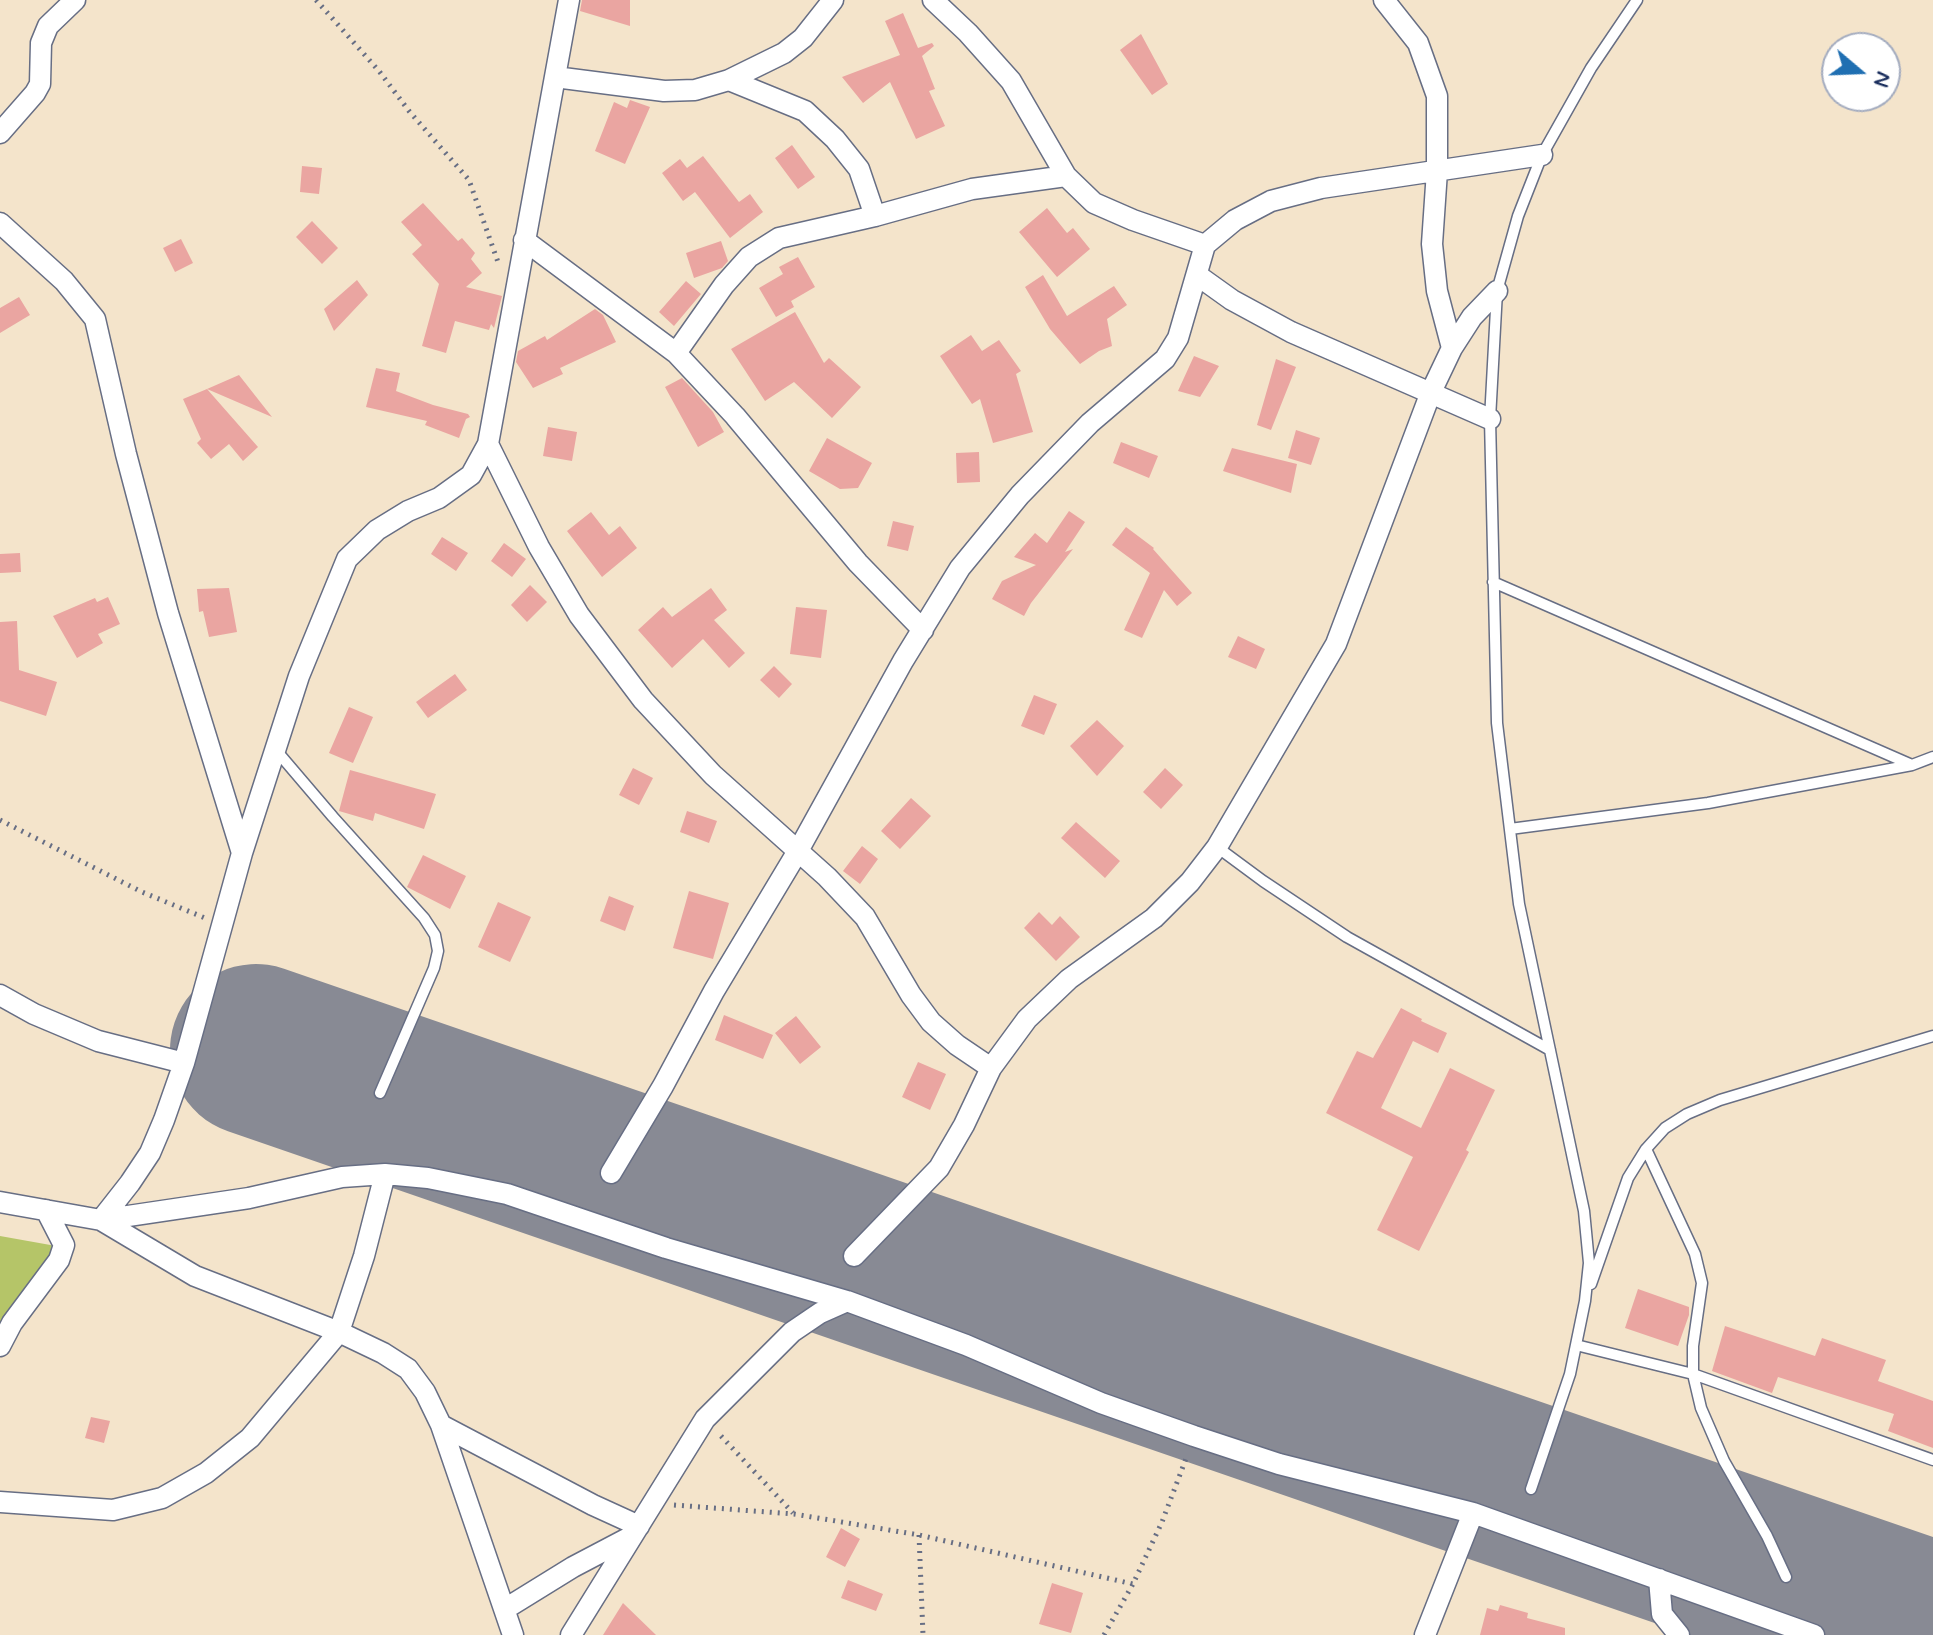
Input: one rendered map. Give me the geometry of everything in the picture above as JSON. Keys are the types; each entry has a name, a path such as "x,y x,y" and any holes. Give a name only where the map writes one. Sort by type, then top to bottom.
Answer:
{"street":[{"path":"0,133 35,93 40,84 41,43 48,26 75,0"},
{"path":"0,1346 12,1323 59,1260 64,1245 130,1183 150,1153 184,1063 242,853 299,676 347,559 377,530 408,511 439,498 471,475 488,444 512,298 569,0"},
{"path":"555,77 664,91 695,90 729,80 784,53 803,38 833,0"},
{"path":"933,0 1011,81 1066,176 1094,203 1205,245"},
{"path":"1384,0 1418,43 1437,96 1433,256 1437,291 1452,348"},
{"path":"729,80 805,111 835,139 859,169 875,216"},
{"path":"611,1173 960,568 1020,495 1090,423 1165,359 1178,338 1205,245 1235,220 1271,201 1321,188 1542,155"},
{"path":"676,353 724,285 749,257 779,238 972,189 1066,176"},
{"path":"0,223 64,281 95,319 126,454 168,613 242,853"},
{"path":"524,240 676,353 735,416 858,563 923,630"},
{"path":"1197,275 1232,300 1291,332 1490,419"},
{"path":"854,1256 939,1168 991,1068 1027,1019 1069,979 1154,918 1190,882 1217,847 1336,644 1431,392 1452,348 1472,317 1497,291"},
{"path":"488,444 539,547 579,615 643,700 713,775 798,851 865,917 911,995 931,1022 957,1045 991,1068"},
{"path":"0,995 34,1014 98,1041 184,1063"},
{"path":"93,1219 249,1198 342,1177 385,1174 428,1178 507,1194 666,1248 847,1301 966,1345 1101,1403 1194,1436 1279,1464 1473,1513 1659,1579 1784,1630 1814,1635"},
{"path":"0,1502 113,1510 162,1498 206,1473 250,1438 339,1332 364,1256 385,1174"},
{"path":"0,1202 93,1219 195,1276 339,1332 408,1369 425,1392 441,1425 513,1635"},
{"path":"46,1210 64,1245"},
{"path":"571,1635 705,1419 792,1332 820,1313 847,1301"},
{"path":"441,1425 636,1531"},
{"path":"1425,1635 1473,1513"},
{"path":"505,1609 636,1531"},
{"path":"1659,1579 1662,1614 1679,1635"}],"lane":[{"path":"1531,1489 1570,1374 1585,1301 1589,1263 1584,1211 1519,904 1497,723 1490,419 1497,291 1518,216 1542,155 1591,68 1637,0"},
{"path":"1493,582 1912,765"},
{"path":"275,749 424,918 435,935 438,951 434,968 380,1093"},
{"path":"1510,829 1708,803 1912,765 1933,757"},
{"path":"1217,847 1347,937 1550,1050"},
{"path":"1585,1301 1628,1178 1646,1149 1665,1128 1687,1114 1720,1100 1933,1036"},
{"path":"1646,1149 1695,1254 1702,1283 1693,1346 1693,1374 1701,1408 1724,1461 1767,1536 1786,1577"},
{"path":"1576,1345 1693,1374 1933,1460"}],"path":[{"path":"316,0 469,180 512,298"},
{"path":"0,820 142,892 221,925"},
{"path":"705,1419 794,1514"},
{"path":"1104,1635 1133,1584 1162,1522 1194,1436"},
{"path":"652,1503 794,1514 919,1535 1133,1584"},
{"path":"919,1535 923,1635"}],"green space":[{"path":"0,1236 56,1246 0,1323"}],"building":[{"path":"582,0 630,0 630,26 580,11"},
{"path":"903,13 918,48 932,43 934,46 922,56 935,89 929,91 945,126 916,139 890,82 863,103 842,77 900,55 885,21"},
{"path":"1141,34 1168,84 1152,95 1120,50"},
{"path":"630,100 650,107 625,164 595,151 614,102 627,108"},
{"path":"792,145 815,177 798,189 775,158"},
{"path":"703,156 739,202 750,194 763,212 730,238 695,192 683,201 662,173 680,159 687,168"},
{"path":"302,166 322,168 319,194 300,192"},
{"path":"423,203 458,241 462,238 475,253 471,259 482,273 466,287 502,296 494,328 491,324 489,330 455,321 446,353 422,346 439,284 412,254 422,245 401,222"},
{"path":"1047,208 1067,233 1073,228 1090,249 1057,277 1019,232"},
{"path":"312,221 338,248 322,264 296,237"},
{"path":"181,239 193,263 175,272 163,248"},
{"path":"721,241 728,261 722,268 694,278 686,253"},
{"path":"798,257 815,287 791,301 794,307 776,317 759,288 783,274 779,267"},
{"path":"1043,275 1067,316 1114,286 1127,305 1107,319 1112,346 1080,364 1050,329 1025,287"},
{"path":"357,280 368,295 334,331 324,309"},
{"path":"686,281 701,294 674,326 659,312"},
{"path":"19,297 30,315 0,333 0,308"},
{"path":"595,309 603,315 616,342 560,368 563,374 533,388 516,362 518,351 545,336 547,340"},
{"path":"795,312 824,363 829,358 861,387 832,418 794,382 765,401 731,349"},
{"path":"971,335 982,351 999,340 1021,371 1016,374 1033,432 993,443 980,399 972,404 940,356"},
{"path":"1194,356 1219,366 1200,397 1178,391"},
{"path":"1276,359 1296,367 1271,430 1257,425"},
{"path":"376,368 400,373 396,391 468,414 470,417 466,419 459,438 425,425 427,421 366,407"},
{"path":"239,375 272,417 207,389"},
{"path":"682,378 713,412 724,432 698,447 665,387"},
{"path":"207,389 258,447 243,461 229,444 211,459 197,443 201,439 183,399"},
{"path":"548,427 577,432 572,461 543,456"},
{"path":"1296,430 1320,438 1311,465 1288,458"},
{"path":"827,438 872,463 858,488 840,489 809,471"},
{"path":"1121,442 1158,456 1149,478 1113,463"},
{"path":"1232,448 1297,464 1291,493 1223,471"},
{"path":"979,452 980,482 957,483 956,453"},
{"path":"1069,511 1085,522 1065,552 1073,549 1024,616 992,599 1002,581 1036,565 1014,557 1035,533 1047,543"},
{"path":"591,512 609,535 620,526 637,548 602,577 567,531"},
{"path":"893,521 914,526 908,551 887,546"},
{"path":"1126,527 1154,548 1192,593 1177,606 1164,590 1142,638 1124,630 1150,573 1112,545"},
{"path":"442,537 468,553 456,571 431,554"},
{"path":"504,543 526,559 512,577 491,561"},
{"path":"20,553 21,572 0,573 0,554"},
{"path":"530,585 547,602 527,622 511,605"},
{"path":"229,588 237,632 209,637 203,611 199,612 197,589"},
{"path":"711,588 727,610 714,620 745,653 729,668 703,639 672,668 638,630 663,607 672,617"},
{"path":"108,597 120,624 98,634 103,643 77,658 53,616 95,598 97,602"},
{"path":"796,607 827,610 821,658 790,654"},
{"path":"17,621 19,670 57,682 46,716 0,701 0,622"},
{"path":"1238,636 1265,649 1256,669 1228,657"},
{"path":"774,666 792,684 779,698 760,680"},
{"path":"455,674 467,690 428,718 416,702"},
{"path":"1034,695 1057,704 1044,735 1021,726"},
{"path":"349,707 373,717 353,763 329,753"},
{"path":"1097,720 1124,746 1097,776 1070,746"},
{"path":"633,768 653,778 639,805 619,795"},
{"path":"1165,768 1183,785 1161,809 1143,792"},
{"path":"350,770 436,794 424,829 375,813 373,821 339,811"},
{"path":"911,798 931,816 900,849 881,831"},
{"path":"687,811 717,821 709,843 680,832"},
{"path":"1076,822 1120,861 1105,878 1061,838"},
{"path":"862,846 878,859 860,884 843,871"},
{"path":"423,855 466,876 450,909 407,887"},
{"path":"689,891 729,903 713,959 673,948"},
{"path":"609,896 634,906 625,931 600,921"},
{"path":"498,902 531,917 510,962 478,947"},
{"path":"1039,912 1052,925 1060,916 1080,937 1056,961 1024,928"},
{"path":"1401,1008 1447,1033 1438,1053 1413,1041 1381,1108 1421,1128 1450,1068 1495,1090 1466,1150 1469,1152 1419,1251 1377,1230 1413,1157 1326,1113 1357,1051 1373,1058"},
{"path":"724,1015 773,1035 763,1059 715,1040"},
{"path":"796,1016 821,1047 800,1064 775,1033"},
{"path":"918,1062 946,1074 930,1110 902,1097"},
{"path":"1638,1289 1689,1307 1678,1346 1625,1328"},
{"path":"1725,1326 1815,1356 1822,1338 1886,1360 1878,1381 1933,1401 1933,1448 1888,1431 1894,1414 1778,1377 1772,1393 1712,1371"},
{"path":"91,1417 110,1421 104,1443 85,1438"},
{"path":"841,1528 860,1539 845,1567 826,1557"},
{"path":"848,1580 883,1594 876,1611 841,1598"},
{"path":"1052,1583 1083,1593 1071,1633 1039,1624"},
{"path":"623,1603 656,1635 603,1635"},
{"path":"1500,1605 1528,1613 1527,1618 1565,1628 1565,1635 1480,1635 1487,1608 1498,1611"}],"runway":[{"path":"256,1050 1933,1628"}]}
